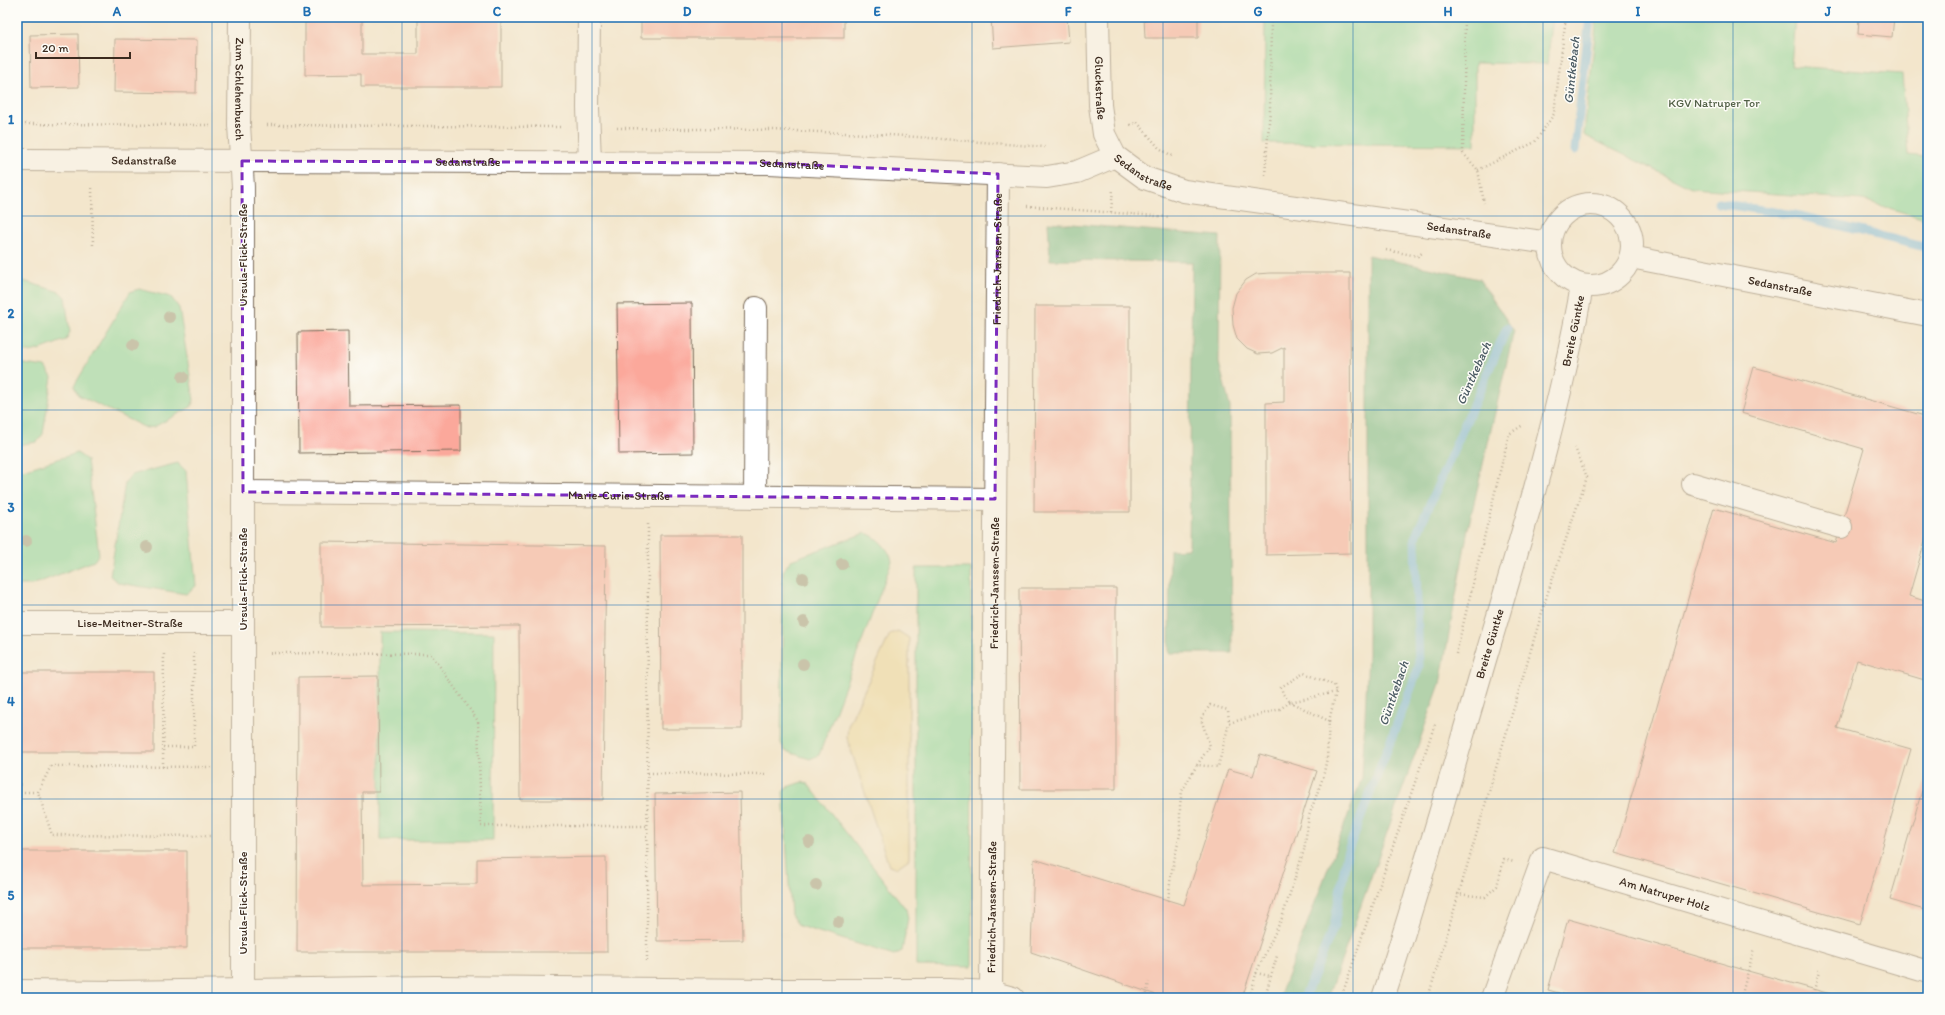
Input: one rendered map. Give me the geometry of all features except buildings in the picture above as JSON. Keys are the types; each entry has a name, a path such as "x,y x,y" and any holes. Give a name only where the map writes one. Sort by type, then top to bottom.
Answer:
{"street":[{"name":"Zum Schlehenbusch","path":"240,17 239,125 242,161"},
{"path":"589,17 588,108 590,162"},
{"name":"Gluckstraße","path":"1098,17 1100,105 1104,134 1115,156"},
{"name":"Sedanstraße","path":"17,160 769,163 1047,177 1077,172 1115,156 1145,178 1184,191 1550,242"},
{"name":"Ursula-Flick-Straße","path":"242,161 243,994"},
{"name":"Friedrich-Janssen-Straße","path":"991,992 998,174"},
{"path":"1597,204 1615,211 1626,222 1633,240 1632,257 1626,270 1614,281 1596,287 1582,286 1563,276 1552,261 1550,242 1554,227 1563,214 1577,206 1597,204"},
{"name":"Sedanstraße","path":"1632,257 1928,315"},
{"name":"Breite Güntke","path":"1382,998 1420,880 1536,487 1571,346 1582,286"},
{"path":"755,497 756,308"},
{"path":"1693,484 1841,527"},
{"name":"Marie-Curie-Straße","path":"243,492 995,499"},
{"name":"Lise-Meitner-Straße","path":"17,623 243,623"},
{"name":"Am Natruper Holz","path":"1492,998 1543,858 1928,972"},
{"path":"17,991 243,994 435,987 647,989 799,994 941,990 991,992 1013,998"}],"path":[{"path":"1264,201 1270,110 1271,17"},
{"path":"1465,17 1463,153 1478,170 1484,204"},
{"path":"1478,170 1535,142 1554,114 1566,17"},
{"path":"84,188 100,188"},
{"path":"92,188 93,246"},
{"path":"997,204 1111,212"},
{"path":"1455,658 1509,434"},
{"path":"1428,998 1457,894 1548,592 1587,477"},
{"path":"647,989 648,496"},
{"path":"163,767 164,649"},
{"path":"163,747 194,747 194,649"},
{"path":"242,653 431,654 478,721 481,826 647,826"},
{"path":"1245,998 1251,992 1256,973 1282,918 1304,850 1309,816 1323,778 1327,758 1329,721 1336,692 1334,685 1304,673 1281,687 1283,694 1290,702 1329,721"},
{"path":"1229,723 1280,709 1290,702 1336,692"},
{"path":"1168,901 1171,875 1180,834 1180,805 1182,791 1197,765 1210,746 1201,718 1210,705 1228,710 1229,723 1218,767 1197,765"},
{"path":"1341,998 1437,718"},
{"path":"212,767 52,766 38,792 52,835 212,836"},
{"path":"648,774 768,774"},
{"path":"20,792 38,792"},
{"path":"1457,894 1484,897"},
{"path":"1741,998 1762,923"},
{"path":"1265,996 1277,956"},
{"path":"1256,973 1270,976"},
{"path":"1146,998 1149,982"}],"highlighted area":[{"path":"242,161 769,163 998,174 995,499 243,492"}],"green space":[{"path":"1265,17 1553,17 1547,64 1475,63 1475,145 1264,143"},
{"name":"KGV Natruper Tor","path":"1597,17 1795,17 1791,66 1902,74 1908,155 1928,157 1928,220 1863,200 1691,188 1584,135"},
{"path":"1048,222 1220,236 1219,363 1230,407 1232,653 1169,653 1170,550 1189,549 1192,262 1050,260"},
{"path":"1368,255 1479,279 1514,331 1468,529 1440,684 1328,998 1279,998 1362,778 1368,654"},
{"path":"17,279 60,292 65,297 70,332 66,340 35,351 17,351"},
{"path":"139,289 171,297 179,308 194,400 191,407 154,427 146,428 78,395 74,386 130,292"},
{"path":"17,363 45,367 52,377 43,434 37,442 17,445"},
{"path":"77,453 87,460 99,554 94,561 32,585 17,585 17,472"},
{"path":"178,463 186,471 196,586 186,594 119,583 110,576 125,483 131,475"},
{"path":"865,533 874,537 882,544 892,561 819,755 810,759 785,751 781,743 783,571 791,560"},
{"path":"916,568 971,568 972,967 916,966"},
{"path":"380,632 494,633 493,840 380,840"},
{"path":"802,782 808,784 906,909 908,918 902,951 894,955 799,926 791,915 783,792 787,787"}],"sand":[{"path":"898,631 909,638 909,859 896,868 889,866 847,738 848,726 890,634"}],"waterway":[{"name":"Güntkebach","path":"1575,150 1590,17"},
{"path":"1718,203 1801,216 1928,248"},
{"name":"Güntkebach","path":"1304,998 1334,926 1347,853 1419,667 1415,538 1507,328"}]}
